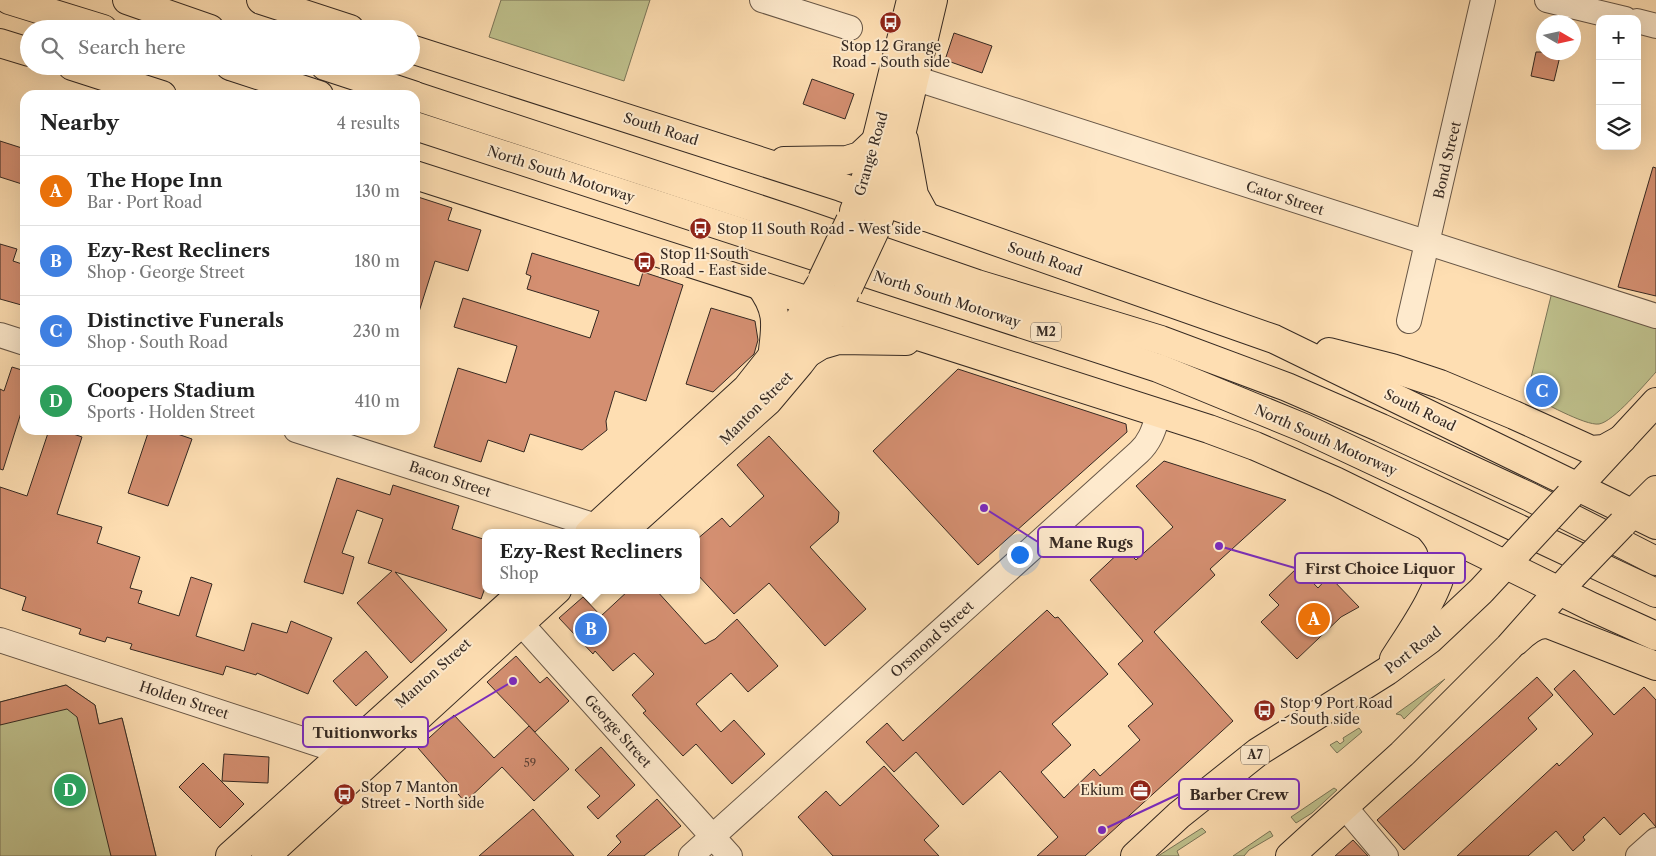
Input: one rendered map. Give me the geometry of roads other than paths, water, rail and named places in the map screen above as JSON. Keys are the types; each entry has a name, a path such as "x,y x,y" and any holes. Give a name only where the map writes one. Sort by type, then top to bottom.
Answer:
{"main road":[{"path":"9,0 74,20"},
{"path":"127,0 184,20"},
{"path":"261,0 322,20"},
{"name":"Grange Road","path":"868,212 876,141 911,0"},
{"name":"Grange Road","path":"829,294 868,212 902,130 933,0"},
{"path":"0,43 20,49"},
{"name":"South Road","path":"420,52 753,159 868,212 926,218 1274,339 1626,518 1656,525"},
{"path":"100,75 146,90"},
{"path":"258,75 304,90"},
{"name":"North South Motorway","path":"353,75 399,90"},
{"name":"North South Motorway","path":"420,97 977,284 1161,340 1278,383 1504,485 1656,561"},
{"name":"North South Motorway","path":"420,128 1158,368 1304,428 1656,593"},
{"path":"902,130 914,195 926,218"},
{"path":"753,159 794,162 847,160 860,156 876,141"},
{"path":"420,177 759,284 829,294 936,342 1210,429 1272,453 1363,495 1430,529 1512,558 1567,583 1592,607 1656,636"},
{"path":"759,284 769,298 775,315 772,358"},
{"name":"Manton Street","path":"605,529 768,401 808,353 829,294"},
{"name":"Manton Street","path":"604,529 660,466 747,388 795,327 829,294"},
{"path":"808,353 828,343 844,339 936,342"},
{"path":"1274,339 1392,368 1440,384 1591,450 1604,449 1622,439"},
{"name":"Port Road","path":"1134,856 1180,815 1258,752 1387,671 1429,640 1512,558 1656,402"},
{"path":"1278,856 1299,848 1402,754 1509,647 1626,518 1656,490"},
{"path":"1387,671 1418,619 1442,573 1442,549 1438,538 1430,529"},
{"name":"Manton Street","path":"266,856 354,761 517,607 548,594"},
{"path":"1509,647 1533,627 1548,624 1656,666"},
{"name":"Manton Street","path":"230,856 354,761"}],"street":[{"path":"762,0 850,28"},
{"name":"Bond Street","path":"1409,320 1483,0"},
{"path":"1547,0 1609,15"},
{"path":"1641,23 1656,26"},
{"name":"Cator Street","path":"914,78 1656,316"},
{"path":"0,335 20,341"},
{"name":"Orsmond Street","path":"691,856 1139,452 1152,435 1159,413"},
{"name":"Bacon Street","path":"311,435 596,529"},
{"name":"George Street","path":"517,607 730,856"},
{"name":"Holden Street","path":"0,640 354,761"},
{"path":"1344,806 1386,856"},
{"path":"1638,856 1656,840"}],"place":[{"name":"Stop 12 Grange Road - South side","path":"891,23"},
{"name":"Stop 11 South Road - West side","path":"701,229"},
{"name":"Stop 11 South Road - East side","path":"644,262"},
{"name":"Distinctive Funerals","path":"1542,391"},
{"name":"Mane Rugs","path":"984,508"},
{"name":"First Choice Liquor","path":"1219,546"},
{"name":"The Hope Inn","path":"1314,619"},
{"name":"Ezy-Rest Recliners","path":"591,629"},
{"name":"Tuitionworks","path":"513,681"},
{"name":"Stop 9 Port Road - South side","path":"1264,711"},
{"name":"Coopers Stadium","path":"70,790"},
{"name":"Ekium","path":"1140,790"},
{"name":"Stop 7 Manton Street - North side","path":"345,795"},
{"name":"Barber Crew","path":"1102,830"}]}
